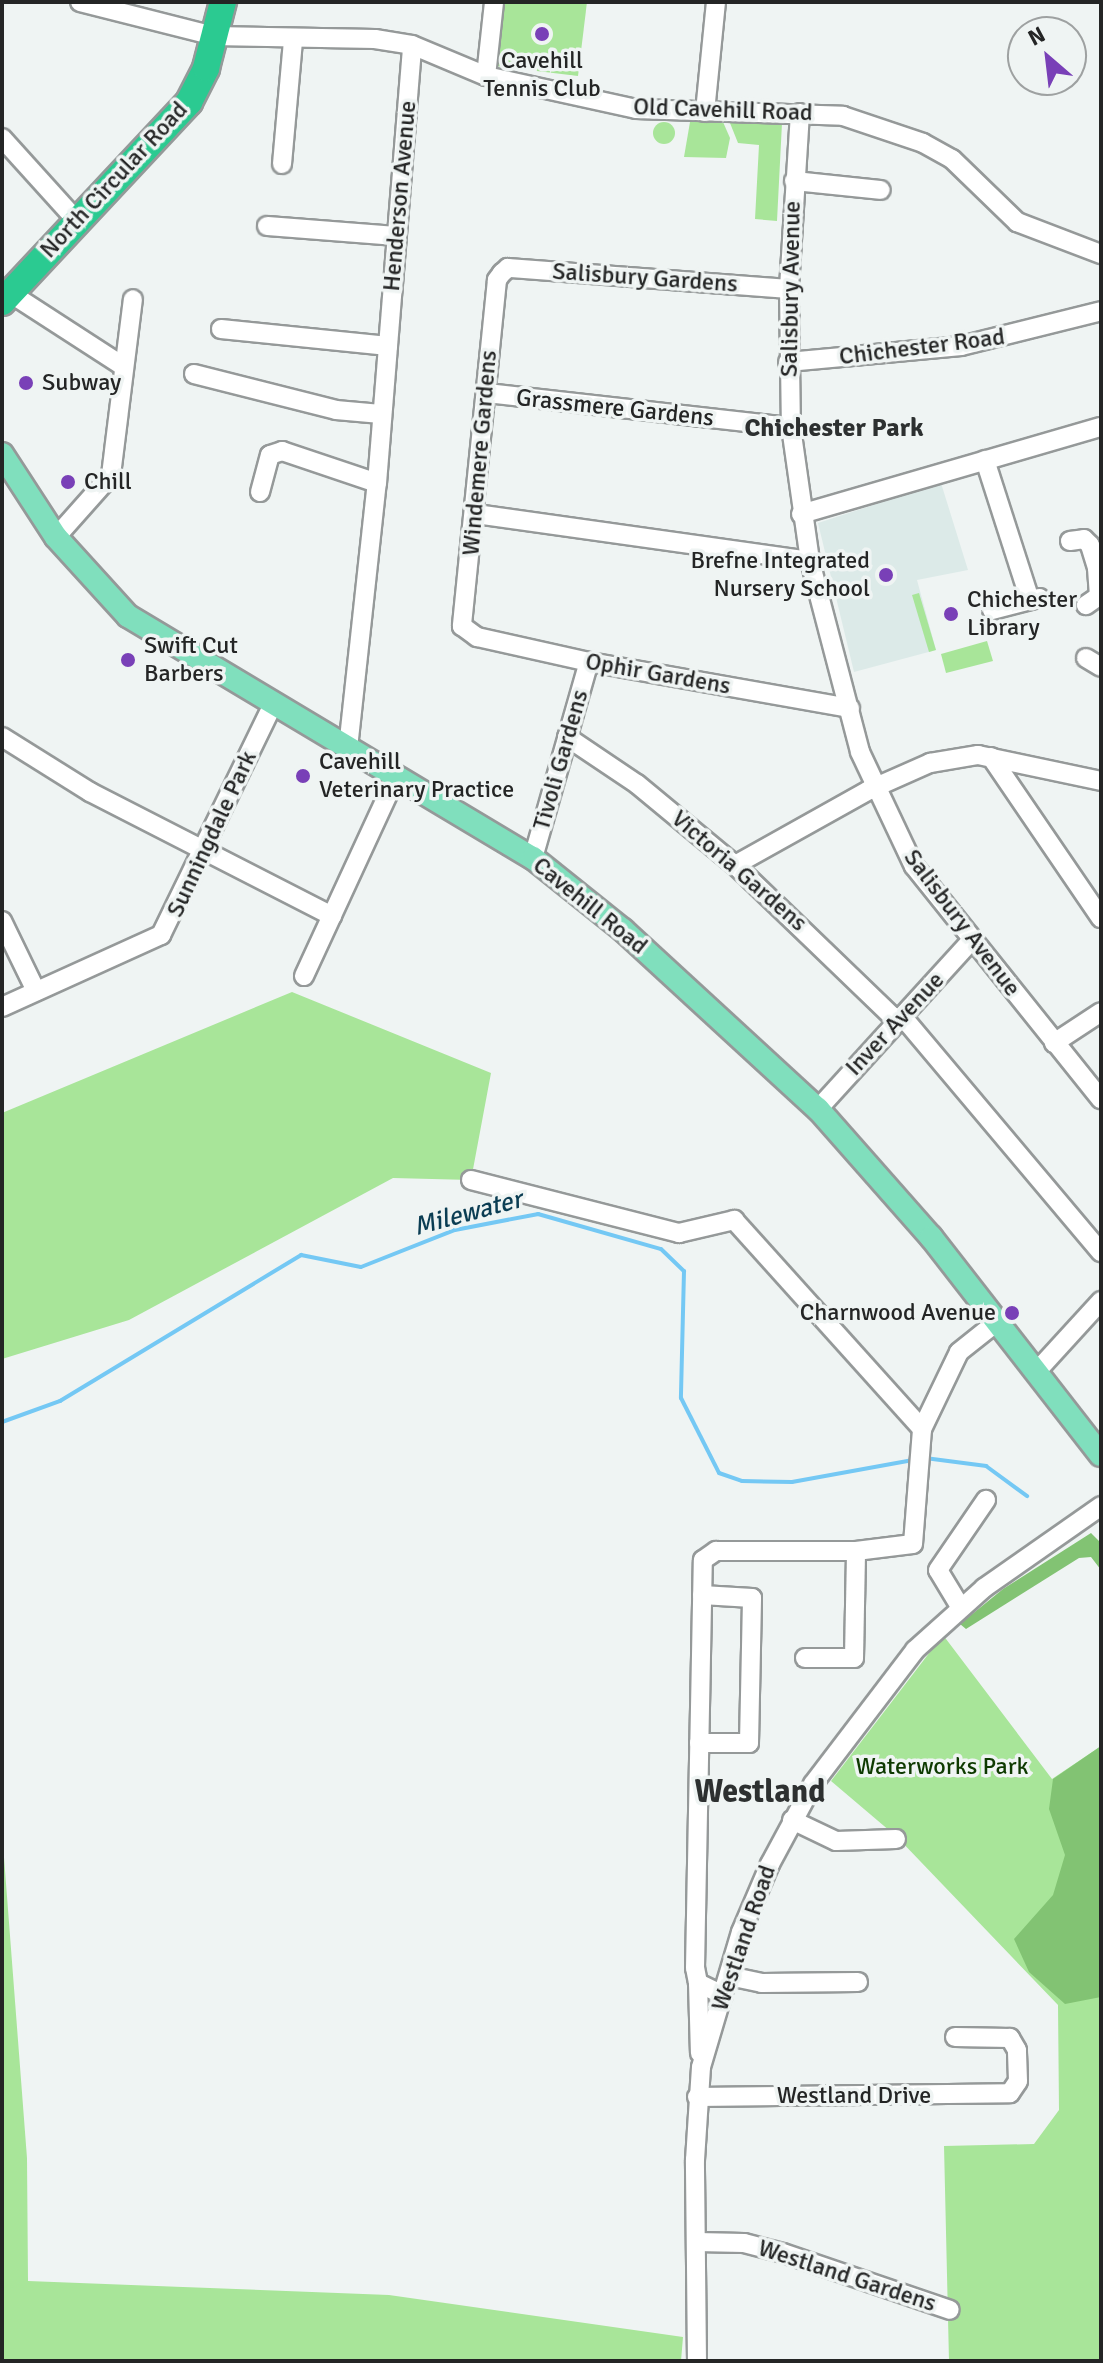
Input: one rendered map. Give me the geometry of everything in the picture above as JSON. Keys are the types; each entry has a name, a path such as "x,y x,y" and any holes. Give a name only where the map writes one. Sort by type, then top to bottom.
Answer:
{"highway":[{"name":"North Circular Road","path":"6,298 189,102 214,36 223,2"}],"main road":[{"name":"Cavehill Road","path":"2,454 56,537 128,616 533,858 623,930 818,1109 998,1321 1101,1455"}],"street":[{"name":"Old Cavehill Road","path":"80,2 214,36 293,40 375,39 412,45 486,76 636,109 843,116 923,143 952,159 1017,222 1101,254"},
{"path":"486,76 494,2"},
{"path":"705,112 716,2"},
{"path":"282,164 293,40"},
{"name":"Henderson Avenue","path":"348,748 377,483 412,45"},
{"name":"Salisbury Avenue","path":"800,113 789,289 791,427 810,561 850,708 875,788 914,866 1101,1099"},
{"path":"2,138 78,222"},
{"path":"794,181 881,190"},
{"path":"267,226 397,236"},
{"name":"Salisbury Gardens","path":"502,273 508,268 789,289"},
{"name":"Windemere Gardens","path":"469,632 462,626 476,514 497,280 502,273"},
{"path":"6,298 123,366"},
{"path":"56,537 111,475 133,299"},
{"name":"Chichester Road","path":"788,362 961,346 1101,311"},
{"path":"221,329 388,346"},
{"path":"194,374 336,410 381,414"},
{"name":"Grassmere Gardens","path":"487,393 791,427"},
{"path":"801,514 1101,427"},
{"path":"260,492 270,455 282,451 377,483"},
{"path":"985,460 1034,599 992,610"},
{"path":"476,514 810,561"},
{"path":"1070,541 1084,539 1090,545 1099,568 1099,596 1086,605"},
{"name":"Ophir Gardens","path":"469,632 589,662 850,708"},
{"name":"Tivoli Gardens","path":"533,858 589,662"},
{"name":"Sunningdale Park","path":"2,1007 161,935 205,853 274,702"},
{"path":"2,737 90,792 332,916"},
{"name":"Victoria Gardens","path":"567,737 637,784 735,865 899,1021 907,1022 1101,1252"},
{"path":"991,757 1101,918"},
{"path":"735,865 875,788 930,763 991,757 1101,781"},
{"path":"304,976 396,777"},
{"path":"2,921 36,991"},
{"name":"Inver Avenue","path":"818,1109 972,940"},
{"path":"1054,1043 1101,1012"},
{"path":"471,1180 679,1233 734,1220 922,1429"},
{"path":"1037,1371 1101,1301"},
{"path":"701,2067 694,1930 702,1595 708,1553 856,1551 913,1544 922,1429 959,1352 998,1321"},
{"path":"961,1608 938,1570 986,1500"},
{"name":"Westland Road","path":"697,2361 697,2097 701,2067 747,1915 792,1820 893,1673 961,1608 1101,1506"},
{"path":"805,1658 854,1658 856,1551"},
{"path":"699,1743 749,1743 752,1624 752,1598 702,1595"},
{"path":"792,1820 836,1841 896,1839"},
{"path":"698,1983 726,1986 858,1982"},
{"name":"Westland Drive","path":"697,2097 1010,2093 1018,2081 1017,2050 1010,2038 955,2037"},
{"name":"Westland Gardens","path":"697,2242 744,2243 783,2253 950,2310"}],"shaded area":[{"name":"Brefne Integrated Nursery School","path":"941,483 968,570 917,580 936,650 854,672 818,523"}],"green space":[{"name":"Cavehill Tennis Club","path":"504,2 587,2 578,76 496,66"},
{"path":"664,122 672,125 675,133 672,141 664,144 656,141 653,133 656,125"},
{"path":"690,122 723,122 730,138 726,158 684,157"},
{"path":"730,123 782,123 777,221 755,219 759,145 738,143"},
{"path":"919,593 936,650 929,652 912,595"},
{"path":"987,641 993,661 946,673 941,654"},
{"path":"292,992 491,1073 471,1180 393,1178 129,1320 2,1359 2,1113"},
{"path":"1091,1533 1101,1543 1101,1570 1091,1557 1079,1558 966,1629 960,1624 1003,1589"},
{"name":"Waterworks Park","path":"943,1635 1052,1779 1101,1746 1101,2361 949,2361 944,2146 1034,2144 1059,2110 1058,2005 897,1837 831,1781"},
{"path":"1101,1746 1101,1997 1065,2004 1029,1972 1014,1939 1053,1895 1065,1855 1049,1809 1053,1779"},
{"path":"2,1831 27,2158 28,2281 389,2295 683,2337 681,2361 2,2361"}],"waterway":[{"name":"Milewater","path":"2,1422 60,1401 301,1255 361,1267 455,1230 538,1214 661,1249 684,1271 681,1398 719,1473 742,1481 792,1482 913,1460"},
{"name":"Milewater","path":"925,1458 986,1466 1027,1496"}],"place":[{"name":"Cavehill Tennis Club","path":"542,34"},
{"name":"Subway","path":"26,383"},
{"name":"Chill","path":"68,482"},
{"name":"Brefne Integrated Nursery School","path":"886,575"},
{"name":"Chichester Library","path":"951,614"},
{"name":"Swift Cut Barbers","path":"128,660"},
{"name":"Cavehill Veterinary Practice","path":"303,776"},
{"name":"Charnwood Avenue","path":"1012,1313"}],"district":[{"name":"Chichester Park","path":"834,429"},
{"name":"Westland","path":"760,1792"}]}
